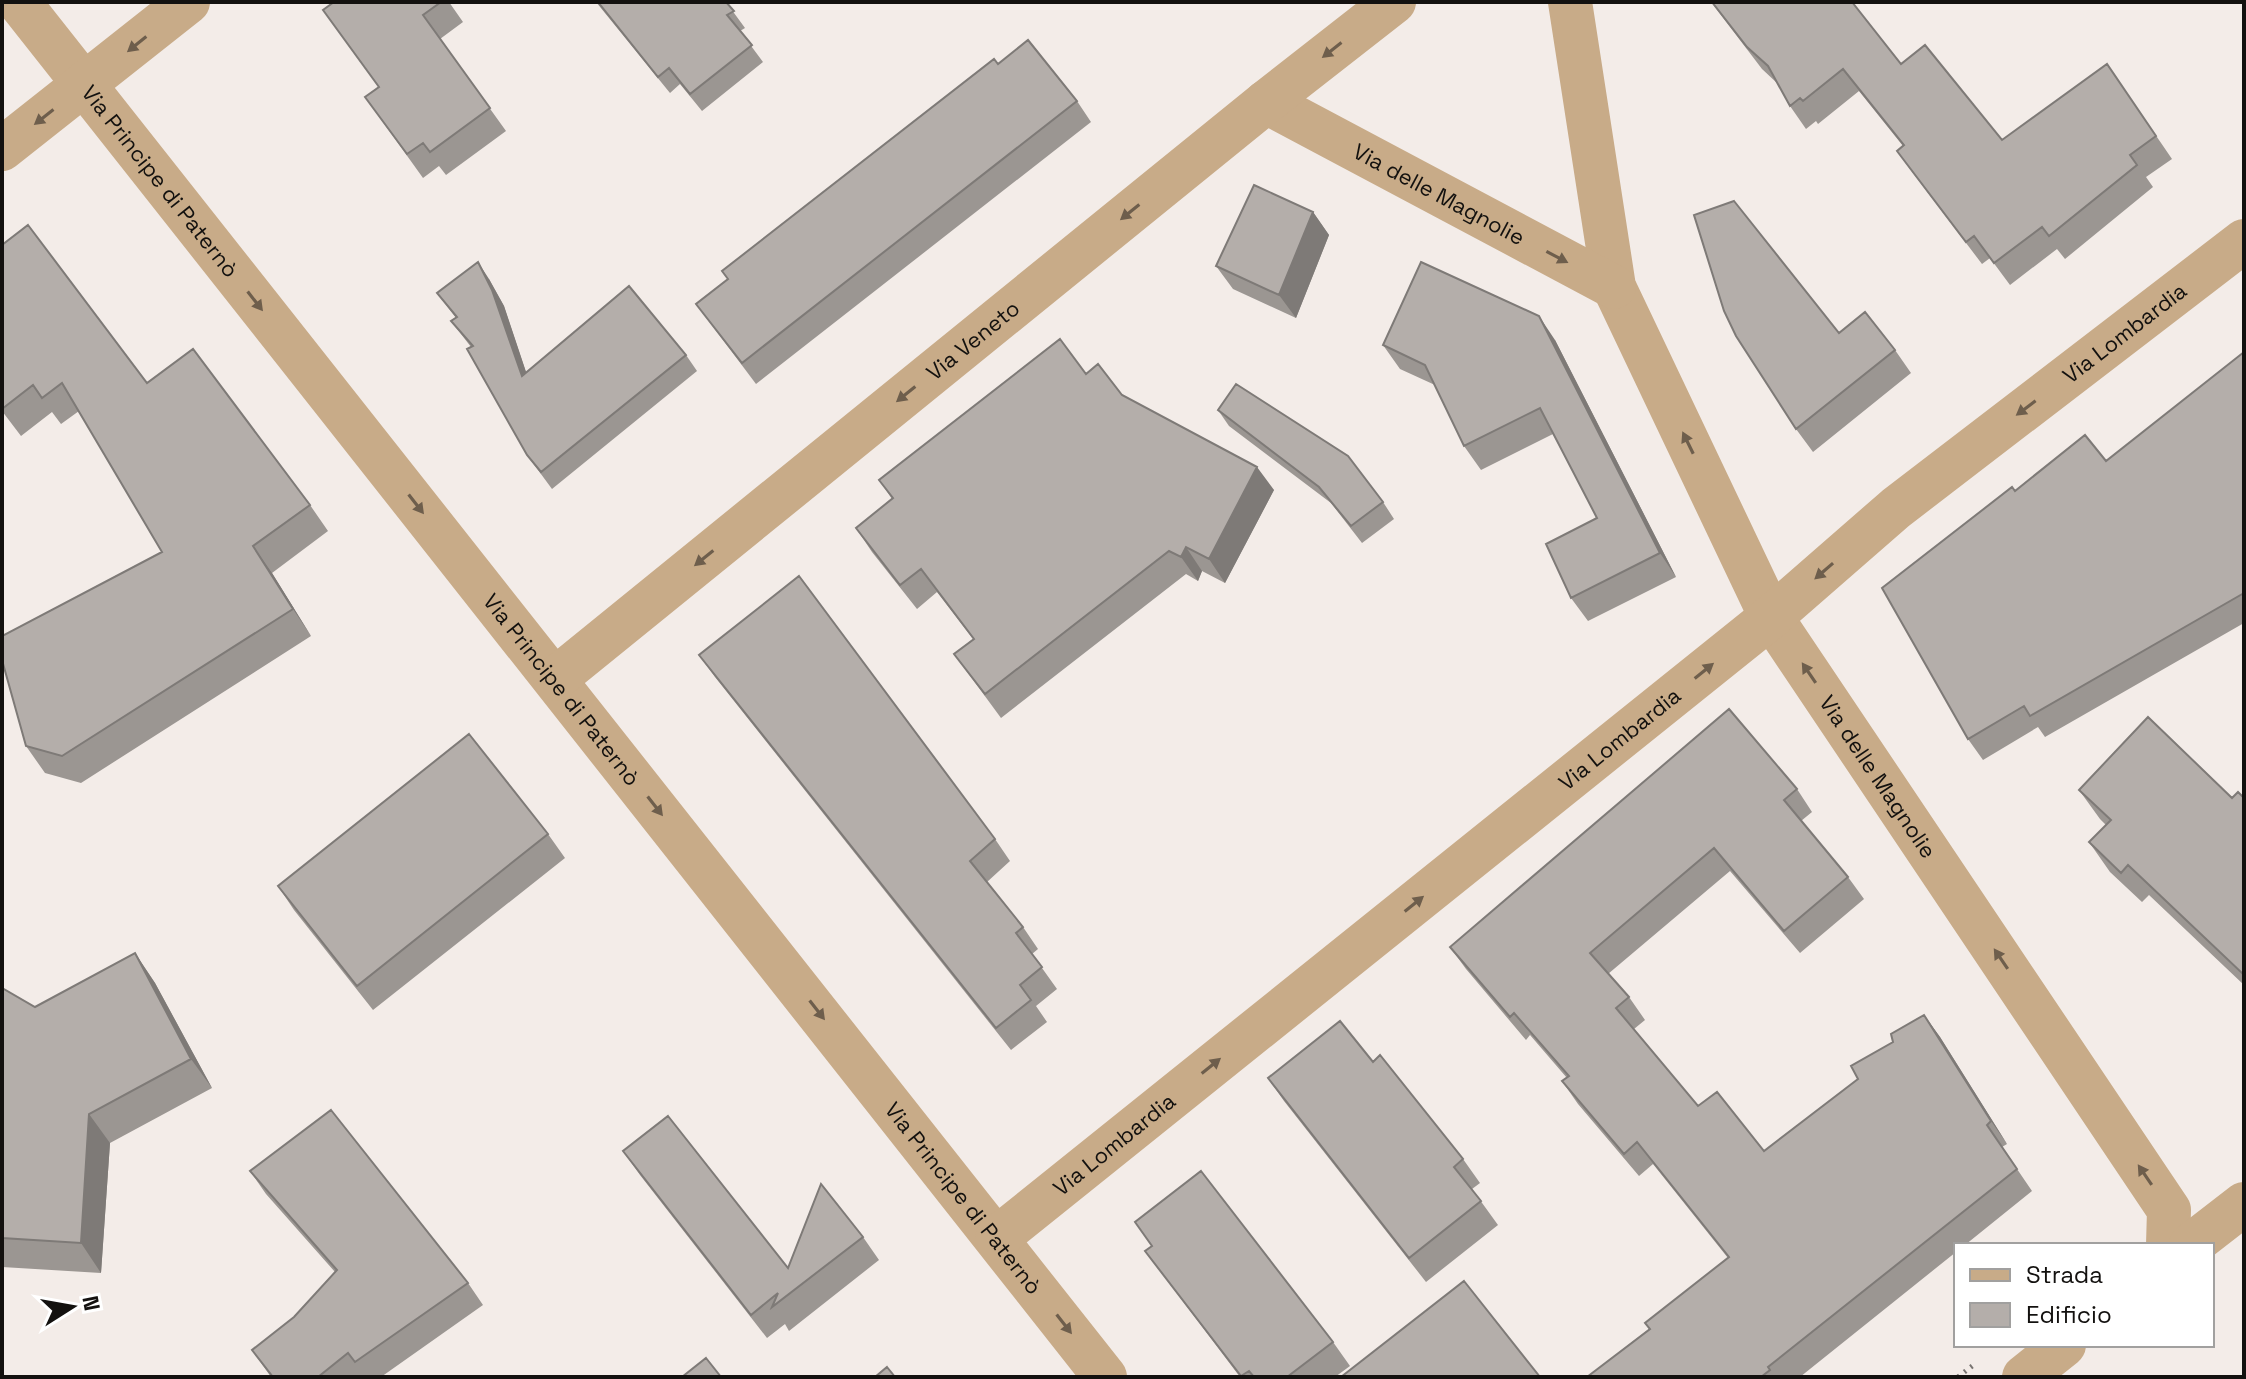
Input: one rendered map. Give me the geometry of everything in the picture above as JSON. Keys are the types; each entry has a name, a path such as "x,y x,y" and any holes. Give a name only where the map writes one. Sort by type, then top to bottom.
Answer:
{"street":[{"name":"Via Principe di Paternò","path":"19,2 1105,1377"},
{"path":"2,149 188,2"},
{"name":"Via Veneto","path":"555,679 1266,102 1394,2"},
{"name":"Via delle Magnolie","path":"1570,2 1614,287 1771,617 2169,1210 2168,1243"},
{"name":"Via delle Magnolie","path":"1266,102 1614,287"},
{"name":"Via Lombardia","path":"997,1238 1771,617 1896,508 2244,241"},
{"path":"2194,1243 2244,1204"},
{"path":"2024,1377 2062,1347"}],"building":[{"path":"334,2 441,2 423,15 490,108 430,152 423,143 407,154 365,97 379,87 323,10"},
{"path":"598,2 726,2 734,11 727,15 752,45 690,94 669,68 658,77"},
{"path":"1712,2 1852,2 1901,64 1925,45 2002,140 2107,64 2156,136 2130,155 2137,165 2049,236 2042,227 1994,263 1974,236 1966,242 1897,151 1904,145 1843,69 1803,101 1800,98 1790,106 1768,66 1747,47"},
{"path":"1028,40 1077,101 742,363 696,304 728,279 722,271 994,59 998,64"},
{"path":"1254,185 1313,212 1279,295 1216,266"},
{"path":"1734,201 1839,333 1865,312 1895,350 1796,429 1736,336 1724,311 1694,215"},
{"path":"28,225 147,383 193,349 310,505 253,546 293,609 62,756 26,746 2,660 2,636 162,552 62,383 42,398 33,385 2,409 2,245"},
{"path":"478,262 492,290 522,376 629,286 686,355 541,472 527,455 467,349 473,346 451,321 457,317 437,293"},
{"path":"1421,262 1539,316 1660,553 1571,598 1546,544 1597,518 1540,408 1464,446 1425,365 1383,345"},
{"path":"1060,339 1086,374 1098,364 1122,395 1257,467 1209,559 1186,547 1181,557 1169,551 985,694 954,654 974,639 921,569 900,585 856,528 893,498 879,480"},
{"path":"2244,352 2244,593 2030,716 2024,706 1968,739 1882,588 2012,487 2015,491 2085,435 2106,461"},
{"path":"1236,384 1348,456 1383,502 1351,526 1319,487 1218,410"},
{"path":"799,576 995,839 970,861 1023,927 1016,933 1042,967 1020,985 1031,1000 996,1028 699,655"},
{"path":"1729,709 1797,789 1784,800 1848,877 1784,931 1714,848 1590,953 1629,997 1616,1008 1698,1106 1717,1092 1764,1151 1858,1079 1851,1066 1893,1042 1891,1034 1924,1015 1991,1121 1987,1125 2017,1169 1768,1367 1770,1370 1761,1377 1587,1377 1650,1329 1645,1323 1729,1257 1637,1142 1624,1154 1562,1081 1569,1076 1514,1013 1510,1017 1450,947"},
{"path":"2148,717 2232,798 2238,792 2244,798 2243,974 2128,865 2121,873 2089,842 2111,820 2079,790"},
{"path":"469,734 548,834 357,986 278,886"},
{"path":"135,953 191,1059 89,1114 81,1243 2,1238 2,988 35,1007"},
{"path":"1340,1021 1373,1062 1380,1055 1463,1159 1454,1167 1481,1201 1409,1258 1268,1078"},
{"path":"331,1110 468,1283 355,1362 348,1353 318,1377 273,1377 252,1350 294,1317 337,1270 250,1171"},
{"path":"668,1116 788,1268 821,1184 863,1237 772,1307 778,1293 751,1315 623,1151"},
{"path":"1201,1171 1333,1342 1287,1377 1254,1377 1249,1371 1241,1376 1145,1251 1152,1246 1135,1222"},
{"path":"1464,1281 1540,1377 1341,1377"},
{"path":"706,1358 721,1377 682,1377"},
{"path":"887,1367 895,1377 875,1377"}]}
